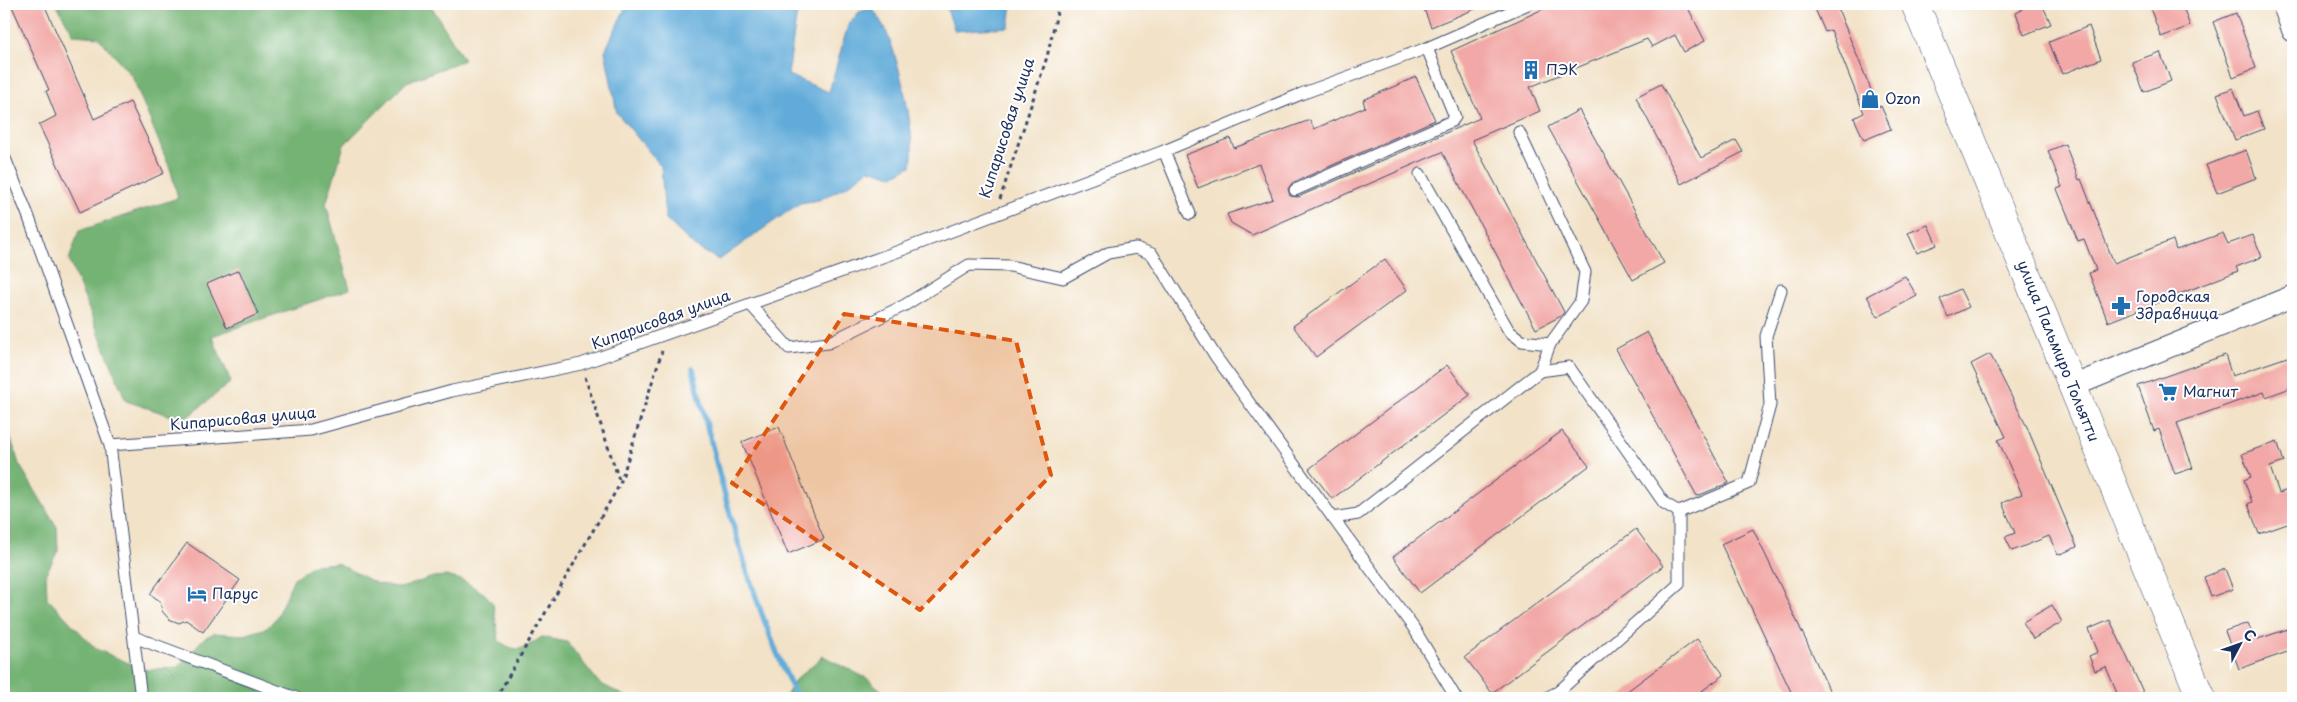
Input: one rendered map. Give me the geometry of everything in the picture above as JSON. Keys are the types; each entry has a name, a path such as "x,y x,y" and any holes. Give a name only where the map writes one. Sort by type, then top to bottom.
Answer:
{"street":[{"name":"улица Пальмиро Тольятти","path":"1915,4 2201,698"},
{"path":"2283,4 2293,31"},
{"path":"2073,386 2293,296"}],"lane":[{"path":"995,214 1164,151 1301,94 1427,48 1528,4"},
{"path":"1295,190 1452,121 1454,117 1427,48"},
{"path":"1519,132 1585,272 1581,301 1550,344 1540,371"},
{"path":"1164,151 1190,214"},
{"path":"4,156 32,224 110,445 141,698"},
{"path":"1420,174 1508,331 1522,342 1550,344"},
{"name":"Кипарисовая улица","path":"110,445 311,430 452,390 581,364 899,251 995,214"},
{"path":"750,304 789,348 828,343 905,305 970,265 1010,266 1063,278 1108,253 1136,248 1152,254 1216,357 1414,627 1456,698"},
{"path":"1679,512 1749,483 1770,405 1766,336 1781,290"},
{"path":"1333,518 1358,514 1540,371 1569,367 1664,503 1679,512"},
{"path":"1546,698 1558,692 1679,584 1679,512"},
{"path":"134,637 296,698"}],"path":[{"name":"Кипарисовая улица","path":"995,214 1047,56 1059,4"},
{"path":"496,698 620,484 667,334"},
{"path":"581,364 620,484"}],"highlighted area":[{"path":"844,314 1016,341 1051,475 920,610 732,483"}],"green space":[{"path":"56,4 430,4 464,60 407,82 344,145 326,204 350,289 212,336 231,382 184,420 126,401 69,260 79,231 178,198 171,171 132,76 98,37 74,35"},
{"path":"4,417 19,464 57,527 58,551 46,573 47,598 96,649 145,670 178,667 204,638 214,633 244,635 267,628 276,618 294,578 313,565 337,563 375,583 401,588 433,577 446,576 462,580 485,594 493,604 499,641 517,649 526,647 542,637 567,642 599,683 629,698 393,698 385,696 375,698 4,698"},
{"path":"823,656 868,679 890,698 785,698 796,679"}],"water":[{"path":"627,4 798,4 788,75 829,92 848,25 859,12 872,8 886,31 891,44 906,98 911,137 911,166 893,176 869,169 847,186 819,200 800,203 719,260 694,246 665,218 661,166 617,113 605,51"},
{"path":"945,4 1012,4 1009,27 955,31"}],"building":[{"path":"11,4 44,4 94,119 130,102 164,173 80,212 39,125 56,116 46,91 49,90"},
{"path":"1422,4 1487,4 1431,27"},
{"path":"1554,4 1686,4 1705,41 1684,52 1675,35 1652,47 1647,39 1530,87 1540,111 1472,140 1564,312 1561,316 1536,329 1442,152 1252,235 1231,223 1227,214 1273,199 1259,164 1198,188 1185,155 1230,138 1234,148 1310,120 1314,129 1365,107 1363,100 1416,77 1435,120 1292,183 1288,189 1290,196 1298,197 1480,118 1451,51"},
{"path":"1813,4 1836,4 1878,107 1881,106 1891,129 1864,140 1854,118 1864,113 1831,30 1825,32"},
{"path":"2020,4 2042,4 2051,24 2024,35 2016,13 2022,10"},
{"path":"2163,4 2182,4 2190,26 2161,37 2150,8"},
{"path":"2236,13 2256,68 2233,77 2213,22"},
{"path":"2089,26 2101,59 2062,74 2049,42"},
{"path":"2160,52 2171,81 2144,92 2132,62"},
{"path":"1661,84 1701,158 1736,140 1743,152 1681,184 1636,97"},
{"path":"2233,88 2244,116 2257,111 2264,129 2235,140 2217,94"},
{"path":"1579,110 1664,263 1633,280 1548,127"},
{"path":"2065,144 2114,263 2173,240 2176,250 2223,233 2228,244 2253,235 2262,257 2236,267 2238,271 2108,322 2089,273 2096,270 2084,239 2078,241 2057,189 2062,187 2048,151"},
{"path":"2246,150 2256,178 2217,193 2206,165"},
{"path":"1928,225 1937,245 1917,253 1908,233"},
{"path":"1385,259 1407,290 1316,357 1293,326"},
{"path":"239,270 258,314 227,328 207,284"},
{"path":"1905,276 1917,296 1878,317 1867,296"},
{"path":"1960,289 1969,307 1948,317 1940,299"},
{"path":"1647,332 1729,483 1697,496 1616,349"},
{"path":"1990,354 2027,427 2077,547 2058,555 2049,536 2012,551 2005,537 2015,533 2002,503 2022,494 1998,440 2006,437 1971,364"},
{"path":"2225,355 2232,376 2293,355 2293,387 2266,397 2264,392 2177,423 2193,468 2175,474 2159,429 2154,431 2138,386"},
{"path":"1447,365 1470,395 1332,499 1309,469"},
{"path":"779,427 824,539 788,554 742,442"},
{"path":"1562,431 1589,466 1420,593 1393,557"},
{"path":"2277,441 2284,462 2270,467 2279,493 2293,488 2293,522 2259,534 2248,504 2252,502 2244,480 2251,477 2242,454"},
{"path":"1636,529 1663,566 1492,693 1465,657"},
{"path":"1753,529 1833,698 1794,698 1721,544"},
{"path":"187,543 240,580 203,632 186,620 179,623 169,619 162,611 160,601 150,594"},
{"path":"2225,569 2233,589 2211,597 2204,577"},
{"path":"2052,605 2062,622 2033,639 2023,622"},
{"path":"2110,620 2144,694 2133,698 2119,698 2106,667 2095,671 2089,656 2098,652 2089,629"},
{"path":"2248,623 2255,640 2288,629 2293,650 2239,669 2225,631"},
{"path":"1697,639 1724,675 1692,698 1618,698"}],"waterway":[{"path":"693,369 736,536 763,618 797,698"}],"place":[{"name":"ПЭК","path":"1531,70"},
{"name":"Ozon","path":"1870,99"},
{"name":"Городская Здравница","path":"2121,306"},
{"name":"Магнит","path":"2168,392"},
{"name":"Парус","path":"197,594"}]}
